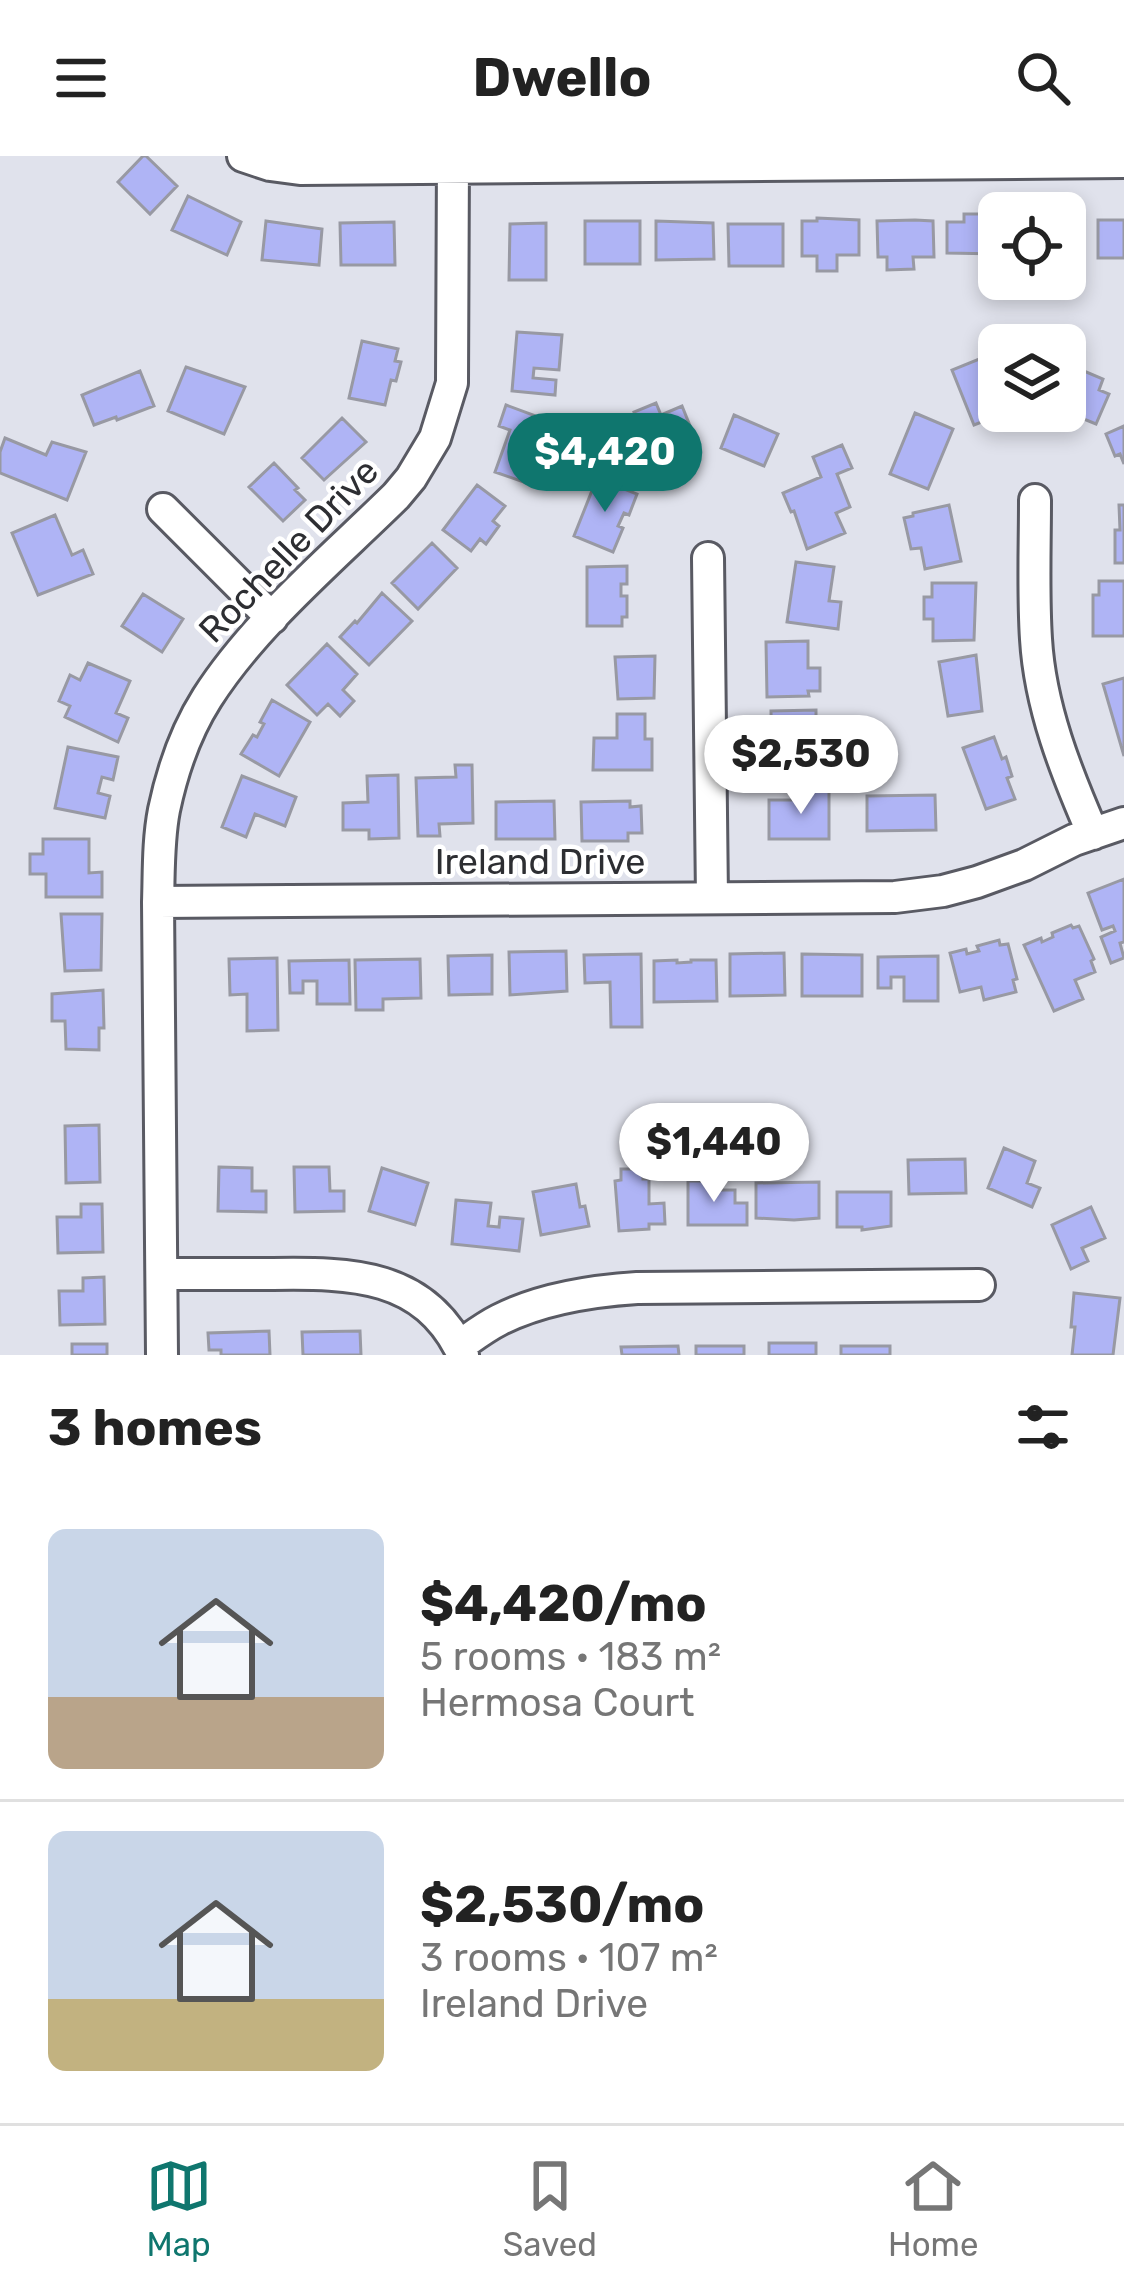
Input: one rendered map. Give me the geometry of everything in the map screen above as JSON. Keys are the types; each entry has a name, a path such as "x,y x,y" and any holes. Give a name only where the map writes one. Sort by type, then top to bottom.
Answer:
{"street":[{"path":"243,156 290,169 453,162 1124,162"},
{"name":"Rochelle Drive","path":"162,1355 158,902 165,806 187,738 208,695 272,618 396,496 435,438 450,394 454,359 453,162"},
{"path":"1035,500 1035,638 1044,697 1093,834"},
{"path":"163,509 272,618"},
{"path":"708,558 712,898"},
{"name":"Ireland Drive","path":"158,902 895,897 943,891 1012,870 1124,823"},
{"path":"162,1274 366,1278 419,1302 446,1326 461,1350 500,1320 589,1293 637,1288 979,1285"}],"building":[{"path":"143,156 177,186 150,214 118,182"},
{"path":"188,196 241,222 227,255 172,230"},
{"path":"964,214 978,214 978,254 947,253 947,222 964,222"},
{"path":"859,220 859,255 837,255 837,271 817,271 817,256 802,256 802,221"},
{"path":"1098,220 1124,220 1124,258 1098,258"},
{"path":"266,221 322,229 319,265 262,260"},
{"path":"585,221 640,221 640,264 585,264"},
{"path":"656,221 713,223 714,259 656,260"},
{"path":"877,221 933,221 934,257 913,257 914,269 887,270 887,257 878,257"},
{"path":"394,222 395,265 341,265 340,223"},
{"path":"546,223 546,280 509,280 510,224"},
{"path":"728,224 783,224 783,266 729,266"},
{"path":"517,332 562,335 559,370 534,368 533,378 556,380 555,395 512,391"},
{"path":"362,341 398,349 395,361 401,362 385,405 349,398"},
{"path":"978,359 978,423 974,425 952,370"},
{"path":"186,367 245,387 224,434 168,411"},
{"path":"140,371 154,406 94,425 82,395"},
{"path":"1086,372 1103,379 1099,390 1109,394 1096,424 1086,420"},
{"path":"656,403 661,415 682,406 699,448 659,465 663,475 642,484 620,432 639,424 634,412"},
{"path":"506,405 560,425 538,487 495,472 510,430 499,426"},
{"path":"915,413 953,429 928,489 890,474"},
{"path":"734,415 778,434 764,466 721,448"},
{"path":"342,418 366,442 324,480 302,458"},
{"path":"1124,426 1124,464 1120,454 1115,456 1106,434"},
{"path":"5,438 46,455 52,442 86,452 67,500 0,473"},
{"path":"842,445 852,468 837,474 850,507 836,513 845,533 807,549 783,493 821,477 813,457"},
{"path":"274,463 305,500 283,521 249,487"},
{"path":"597,478 637,494 629,515 624,513 618,526 623,528 613,552 574,536"},
{"path":"477,485 505,506 493,521 499,526 486,544 480,539 471,551 443,530"},
{"path":"949,505 961,561 925,569 921,548 911,549 904,518"},
{"path":"1119,505 1124,505 1124,563 1115,563"},
{"path":"55,515 72,555 83,550 93,574 38,595 12,533"},
{"path":"432,543 457,568 418,609 392,583"},
{"path":"796,562 834,567 829,601 841,602 838,629 787,622"},
{"path":"627,566 627,584 621,584 621,596 627,596 622,626 587,626 587,567"},
{"path":"1099,581 1124,581 1124,636 1093,636 1093,595 1099,595"},
{"path":"932,583 976,583 974,640 933,641 933,619 924,619 924,597 932,597"},
{"path":"382,593 412,621 369,665 340,637"},
{"path":"143,594 183,619 162,652 122,626"},
{"path":"808,641 808,668 820,668 820,691 808,691 809,696 767,697 766,642"},
{"path":"327,644 357,674 343,690 354,701 340,716 328,704 317,715 287,685"},
{"path":"976,655 982,711 948,716 939,662"},
{"path":"655,656 654,698 618,699 615,657"},
{"path":"88,663 130,681 116,713 128,718 118,742 65,717 70,706 59,701 70,675 80,680"},
{"path":"1124,678 1124,756 1103,684"},
{"path":"272,700 310,722 279,776 241,754 253,735 257,737"},
{"path":"816,710 816,740 838,740 839,760 803,761 803,770 772,771 771,711"},
{"path":"617,714 645,714 645,739 652,739 652,770 593,770 594,738 617,738"},
{"path":"994,737 1002,759 1006,757 1015,799 986,809 963,748"},
{"path":"68,747 118,757 113,780 102,777 98,793 110,796 105,818 55,808"},
{"path":"455,765 472,765 473,823 439,824 440,836 418,836 416,778 456,777"},
{"path":"398,775 399,838 369,839 369,830 343,830 343,803 368,802 367,776"},
{"path":"242,776 296,797 285,826 255,814 246,837 222,827"},
{"path":"807,789 829,789 829,839 769,839 769,800 806,800"},
{"path":"935,795 936,830 867,831 867,796"},
{"path":"554,801 555,839 496,839 496,802"},
{"path":"630,801 630,807 641,806 642,833 628,833 628,841 582,841 581,802"},
{"path":"43,839 89,839 89,873 102,872 102,897 46,897 46,874 30,874 30,854 43,854"},
{"path":"1124,879 1124,942 1120,943 1124,958 1111,963 1101,937 1115,931 1113,926 1102,930 1088,893"},
{"path":"61,914 102,914 101,970 65,971"},
{"path":"1071,925 1079,926 1095,972 1075,980 1083,999 1054,1011 1024,945 1041,938 1042,942"},
{"path":"999,940 1000,945 1008,944 1016,992 984,1000 981,987 960,992 950,953 979,951 977,946"},
{"path":"566,951 567,991 510,995 509,952"},
{"path":"784,953 785,995 730,996 730,954"},
{"path":"641,954 642,1027 611,1027 610,982 585,983 584,955"},
{"path":"802,954 862,955 862,996 802,996"},
{"path":"492,955 492,994 449,995 448,956"},
{"path":"938,956 938,1001 904,1001 904,977 891,977 891,988 878,988 878,957"},
{"path":"277,958 278,1030 247,1031 247,994 230,995 229,959"},
{"path":"420,959 421,998 383,999 383,1010 356,1010 355,960"},
{"path":"349,960 350,1004 317,1004 317,981 303,981 303,993 290,993 289,961"},
{"path":"716,960 717,1001 654,1002 654,961"},
{"path":"103,990 99,1050 66,1049 65,1021 52,1021 52,994"},
{"path":"99,1125 100,1182 66,1183 65,1126"},
{"path":"1004,1148 1035,1161 1027,1183 1040,1188 1032,1207 988,1188"},
{"path":"965,1159 966,1193 909,1194 908,1160"},
{"path":"219,1167 252,1168 252,1191 266,1191 266,1212 218,1211"},
{"path":"294,1167 329,1167 330,1191 344,1191 344,1211 295,1212"},
{"path":"382,1168 428,1183 415,1225 369,1211"},
{"path":"621,1169 643,1169 643,1179 649,1179 649,1204 664,1203 665,1224 619,1231 615,1181 621,1180"},
{"path":"688,1181 721,1181 721,1190 735,1190 735,1203 747,1203 747,1225 688,1225"},
{"path":"819,1182 819,1218 756,1218 756,1183"},
{"path":"576,1184 589,1226 541,1235 533,1192"},
{"path":"837,1192 891,1192 891,1226 837,1227"},
{"path":"456,1200 491,1203 488,1226 499,1227 500,1217 523,1219 519,1251 452,1244"},
{"path":"81,1204 102,1204 103,1252 58,1253 57,1217 81,1217"},
{"path":"1091,1207 1105,1238 1082,1248 1088,1261 1071,1269 1052,1225"},
{"path":"104,1277 105,1324 60,1325 59,1291 83,1291 83,1278"},
{"path":"1074,1293 1120,1298 1113,1355 1072,1355"},
{"path":"269,1331 270,1355 221,1355 221,1350 209,1350 208,1333"},
{"path":"360,1331 361,1355 303,1355 302,1332"},
{"path":"769,1343 816,1343 816,1355 769,1355"},
{"path":"72,1344 107,1344 107,1355 72,1355"},
{"path":"678,1346 679,1355 622,1355 621,1347"},
{"path":"696,1346 744,1346 744,1355 696,1355"},
{"path":"841,1346 890,1346 890,1355 841,1355"}]}
